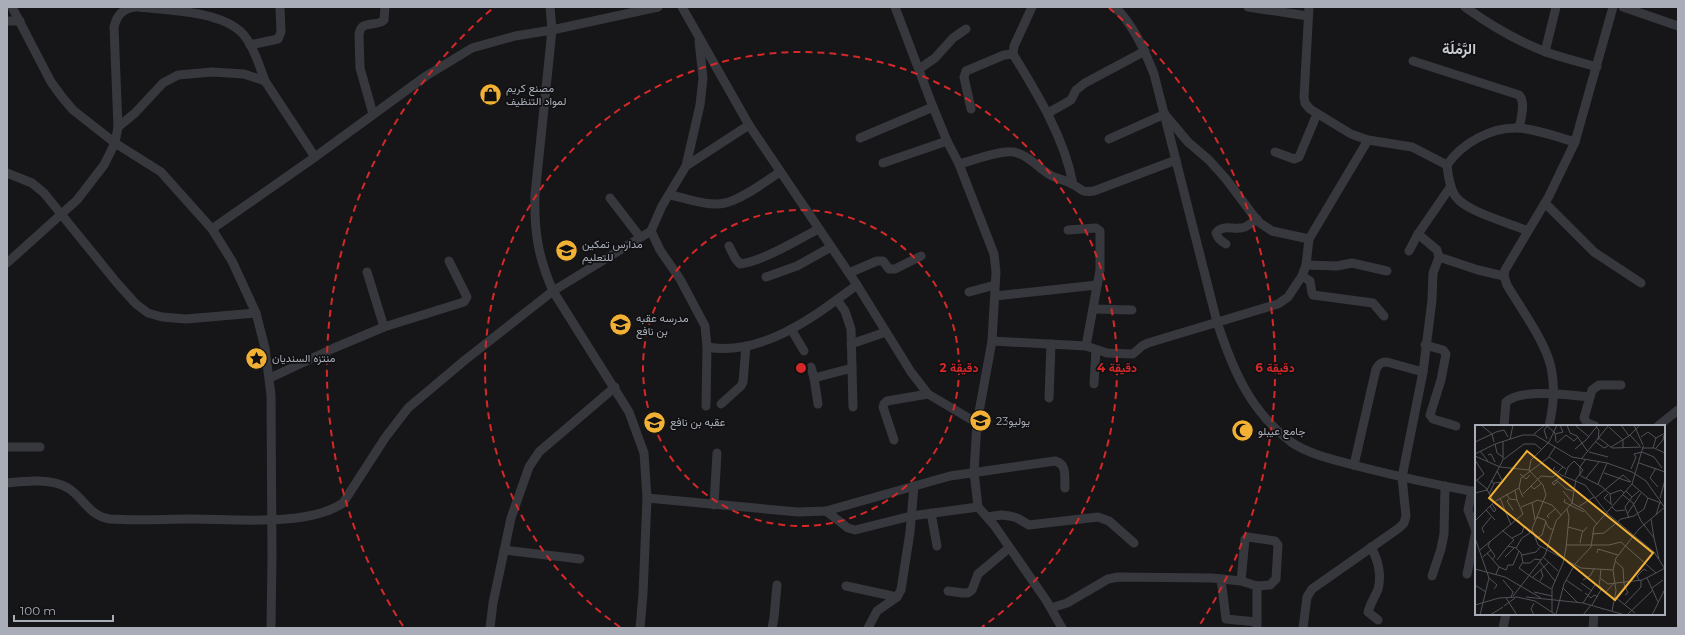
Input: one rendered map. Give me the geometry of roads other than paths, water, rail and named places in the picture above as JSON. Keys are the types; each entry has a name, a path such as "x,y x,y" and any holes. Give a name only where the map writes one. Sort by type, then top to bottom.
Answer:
{"street":[{"path":"12,7 51,82 73,110 115,143 161,172 212,229 232,261 256,313 270,378 272,411 271,628"},
{"path":"250,45 278,39 281,32 280,7"},
{"path":"373,114 360,68 359,31 365,24 381,22 384,20 385,7"},
{"path":"550,7 552,30 535,195 534,222 537,243 543,269 553,290 615,387 629,412 644,453 647,498 640,628"},
{"path":"212,229 315,158 426,76 472,48 515,36 552,30 658,7"},
{"path":"682,7 749,125 857,285 911,372 928,394 977,423"},
{"path":"895,7 902,22"},
{"path":"898,7 902,22 946,141 959,164 994,254 996,272 992,341 977,423 974,472 978,507 987,517 1051,608 1062,628"},
{"path":"1032,7 1014,46 1014,54 1048,113 1070,167 1073,184"},
{"path":"1115,7 1133,29 1145,51 1154,74 1217,322 1231,361 1247,394 1273,426 1293,443 1318,454 1402,477 1474,492 1468,510 1475,528"},
{"path":"1248,7 1308,12 1304,97 1305,103 1310,109 1345,131 1368,140 1412,147 1448,165"},
{"path":"1465,7 1491,25 1545,52 1597,67"},
{"path":"1545,52 1556,7"},
{"path":"1549,425 1553,393 1552,372 1547,356 1507,285 1504,276 1509,262 1545,203 1575,142 1613,7"},
{"path":"1623,7 1678,26"},
{"path":"7,263 77,200 90,185 104,164 115,143 118,127 114,27 116,19 126,8 178,9 228,23 236,27 250,45 265,80 315,158"},
{"path":"7,21 20,21"},
{"path":"919,69 935,58 953,38 966,29"},
{"path":"7,483 36,481 63,486 73,492 98,516 110,519 272,519 322,514 334,509 343,502 385,438 408,408 553,290 651,231 662,206 670,195 686,166 700,105 703,78 699,38"},
{"path":"1048,113 1071,100 1076,90 1084,83 1145,51"},
{"path":"970,109 964,73 974,66 1004,55 1014,54"},
{"path":"1413,61 1519,95 1522,103 1519,128"},
{"path":"118,127 135,113 162,83 178,75 212,72 244,74 265,80"},
{"path":"860,138 933,107"},
{"path":"1276,152 1294,159 1298,157 1317,114"},
{"path":"1109,139 1165,115"},
{"path":"1165,115 1188,142 1209,160 1226,179 1257,219 1272,231 1309,239"},
{"path":"686,166 749,125"},
{"path":"1528,231 1465,205 1456,197 1451,186 1448,165 1457,152 1470,142 1494,132 1519,128 1575,142"},
{"path":"992,341 1086,346 1107,353 1133,354 1148,343 1278,304 1288,297 1302,276 1306,265 1309,239 1368,140"},
{"path":"883,163 946,141"},
{"path":"959,164 1004,153 1017,152 1053,176 1073,184 1085,192 1176,160"},
{"path":"670,195 710,203 725,203 736,199 780,172"},
{"path":"7,173 32,183 44,193 117,283 136,304 148,313 162,317 186,319 256,313"},
{"path":"1410,251 1418,234 1451,186"},
{"path":"610,198 640,237"},
{"path":"1545,203 1594,252 1641,283"},
{"path":"1226,244 1219,240 1216,232 1219,229 1227,227 1244,227 1257,219"},
{"path":"1068,230 1096,228 1100,231 1100,270 1086,346"},
{"path":"730,246 734,258 740,264 746,263 757,260 819,229"},
{"path":"651,231 660,250 680,279 705,326 707,347 706,406"},
{"path":"1303,628 1307,597 1312,589 1404,523 1406,516 1402,477 1422,372 1432,300 1433,273 1439,257 1437,250 1418,234"},
{"path":"766,277 797,266 831,247"},
{"path":"849,273 877,260 883,261 889,269 895,269 921,256"},
{"path":"1439,257 1485,272 1504,276"},
{"path":"270,378 334,348 384,327 464,302 467,297 449,260"},
{"path":"1306,265 1337,266 1345,263 1352,263 1387,271"},
{"path":"367,272 384,327"},
{"path":"1302,276 1310,281 1313,295 1373,303 1384,316"},
{"path":"707,347 728,349 746,346 778,336 821,311 857,285"},
{"path":"969,292 995,285"},
{"path":"995,296 1097,285"},
{"path":"837,300 845,311 851,329 853,407"},
{"path":"1093,309 1132,310"},
{"path":"791,329 804,351"},
{"path":"852,344 886,332"},
{"path":"1049,398 1051,344"},
{"path":"1425,345 1443,350 1446,354 1442,380 1430,415 1433,419 1456,426"},
{"path":"720,404 741,386 746,346"},
{"path":"1094,384 1096,350"},
{"path":"1354,465 1378,364 1387,362 1422,372"},
{"path":"811,367 818,404"},
{"path":"814,378 852,368"},
{"path":"1592,425 1587,423 1584,418 1592,390 1597,385 1621,385"},
{"path":"490,628 493,602 504,550 520,491 529,467 539,452 615,387"},
{"path":"1504,425 1506,402 1517,396 1553,393 1590,397"},
{"path":"894,440 883,407 884,404 887,402 928,394"},
{"path":"1659,425 1676,413"},
{"path":"7,447 40,447"},
{"path":"714,505 718,453"},
{"path":"647,498 798,512 826,512 950,476 1055,461 1061,462 1064,466 1065,488"},
{"path":"868,628 876,611 897,597 901,590 904,578 914,486"},
{"path":"1432,576 1441,549 1444,534 1445,486"},
{"path":"826,512 848,528 855,530 911,516 978,507"},
{"path":"931,513 937,546"},
{"path":"987,517 1001,515 1010,516 1029,525 1098,517 1109,521 1134,543"},
{"path":"1467,574 1475,536"},
{"path":"1051,608 1067,603 1108,579 1118,577 1221,579 1241,581 1257,586 1270,585 1276,579 1278,545 1275,541 1248,537 1245,539 1241,581"},
{"path":"1371,547 1376,558 1380,577 1378,589 1368,612 1378,620"},
{"path":"948,591 968,593 972,590 978,574 1009,548"},
{"path":"504,550 580,559"},
{"path":"1221,579 1226,619 1257,625 1257,586"},
{"path":"772,628 777,585"},
{"path":"846,586 897,597"},
{"path":"1503,628 1506,615"},
{"path":"1593,628 1594,615"}],"place":[{"name":"مصنع كريم لمواد التنظيف","path":"491,94"},
{"name":"مدارس تمكين للتعليم","path":"566,250"},
{"name":"مدرسه عقبه بن نافع","path":"620,324"},
{"name":"منتزه السنديان","path":"256,358"},
{"name":"23يوليو","path":"980,421"},
{"name":"عقبه بن نافع","path":"654,422"},
{"name":"جامع عيبلو","path":"1242,431"}],"district":[{"name":"الرَّمْلَة","path":"1459,48"}]}
